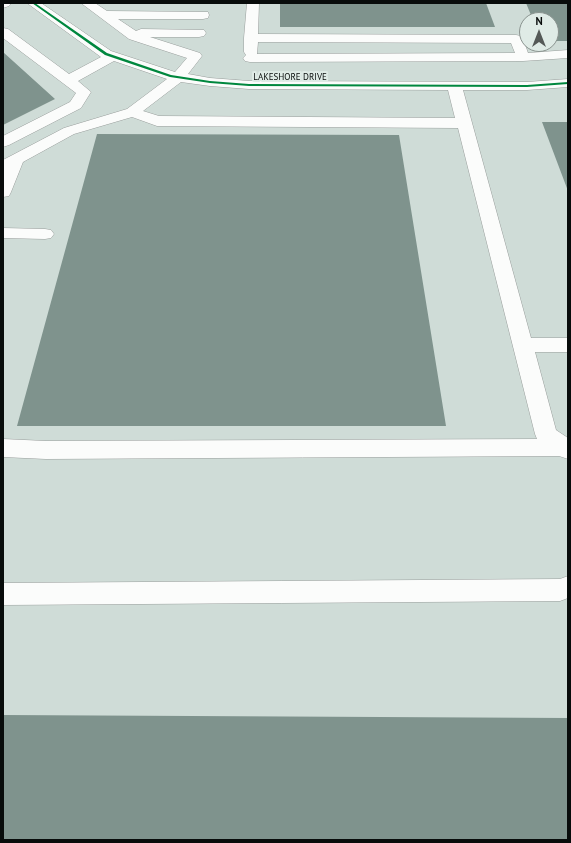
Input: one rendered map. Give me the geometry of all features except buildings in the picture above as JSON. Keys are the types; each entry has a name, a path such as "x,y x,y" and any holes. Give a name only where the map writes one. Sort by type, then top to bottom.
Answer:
{"street":[{"name":"LAKESHORE DRIVE","path":"33,3 106,54 170,76 210,82 249,85 527,86 568,83"},
{"path":"87,3 134,36 195,56"},
{"path":"249,85 253,3"},
{"path":"3,192 10,162 69,131 132,112 179,77 195,56 204,9 104,15"},
{"path":"3,32 84,92 76,105 3,142"},
{"path":"130,33 199,33"},
{"path":"251,38 516,40 523,57"},
{"path":"250,58 523,57 568,54"},
{"path":"68,80 114,56"},
{"path":"454,85 546,434 566,449"},
{"name":"LAKESHORE DRIVE","path":"527,86 568,92"},
{"path":"132,112 157,120 464,123"},
{"path":"3,233 45,234"},
{"path":"523,345 568,345"},
{"path":"3,448 46,450 566,449"},
{"path":"3,594 560,590 568,587"}],"shaded area":[{"path":"3,3 568,3 568,840 3,840"}],"cycle path":[{"path":"33,3 106,54 170,76 210,82 249,85 527,86 568,83"}]}
